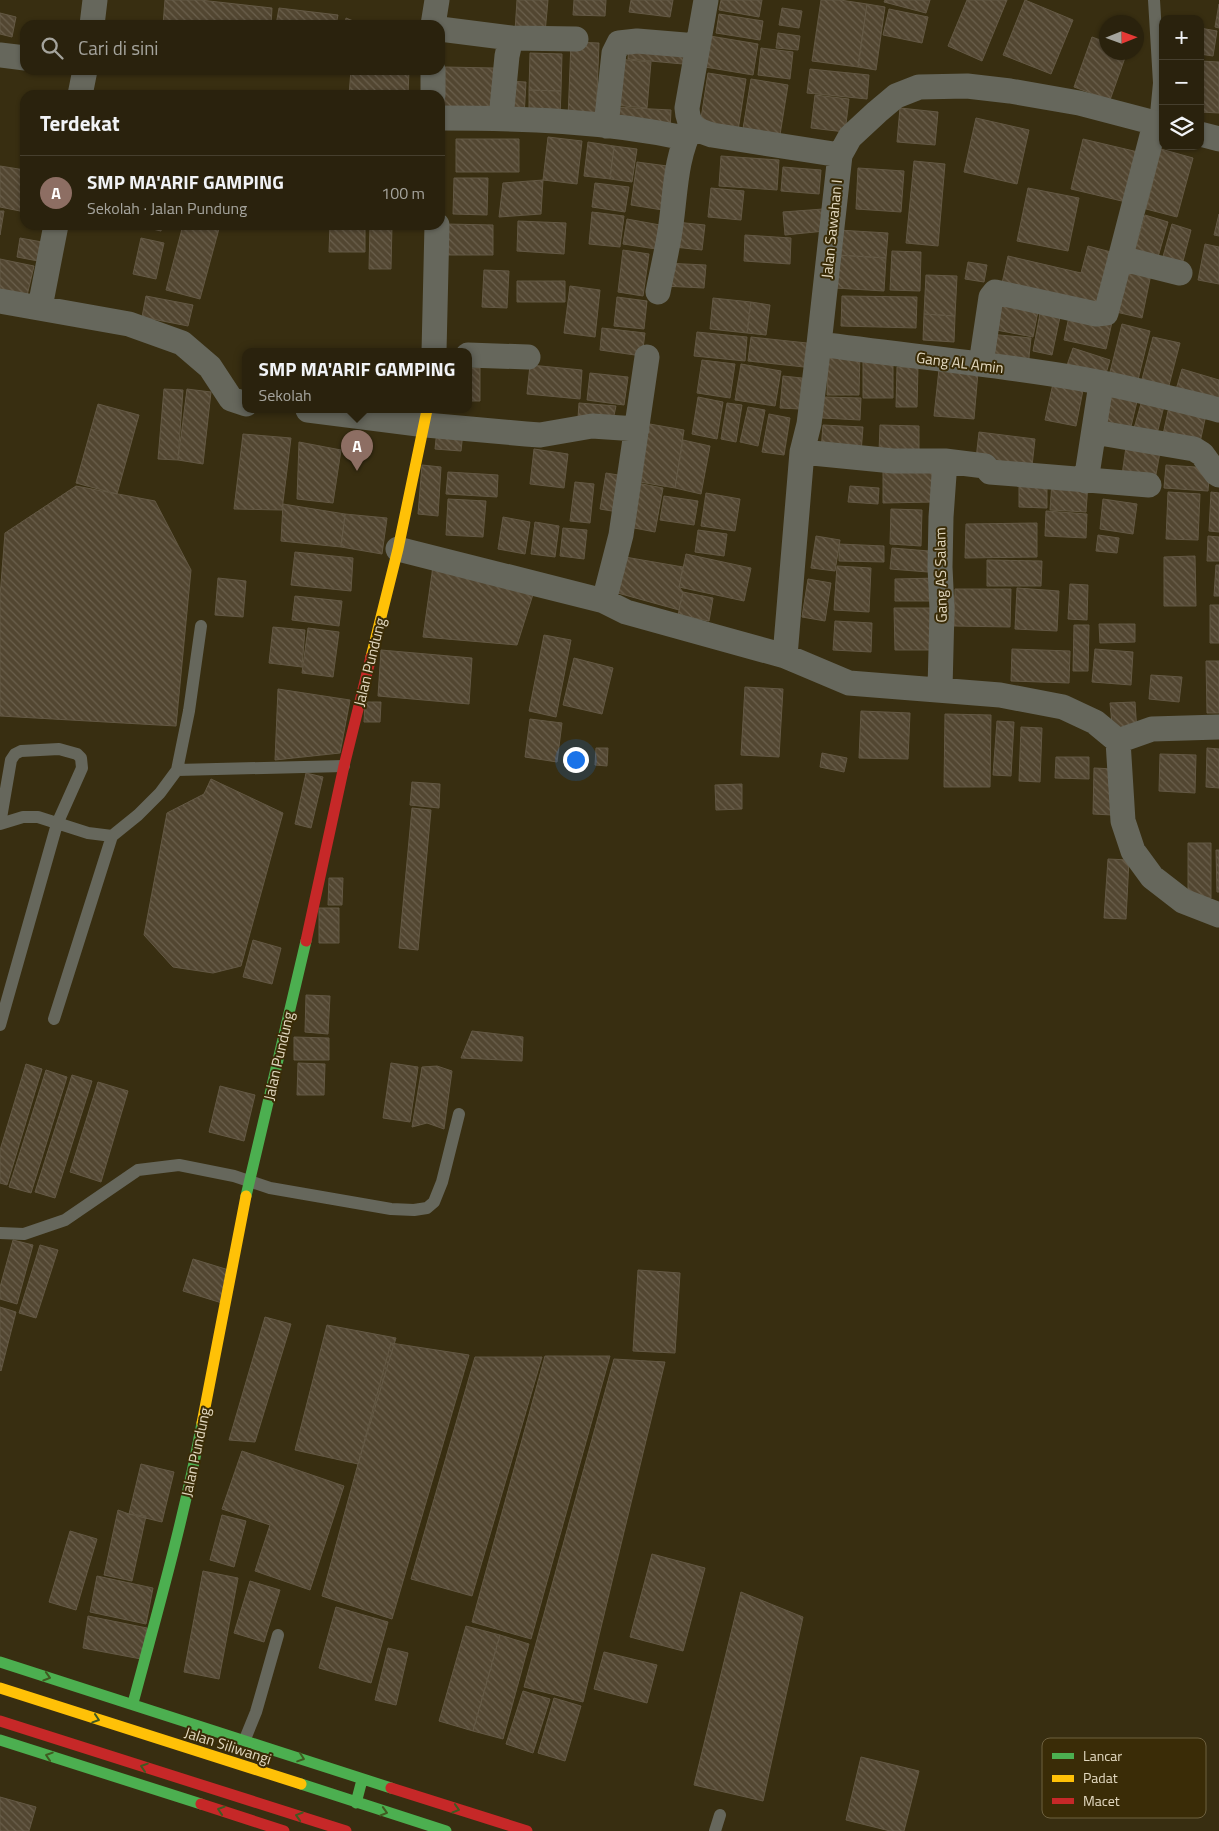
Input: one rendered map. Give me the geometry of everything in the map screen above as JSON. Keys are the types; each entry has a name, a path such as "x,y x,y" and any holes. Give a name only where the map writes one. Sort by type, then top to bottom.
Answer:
{"main road":[{"name":"Jalan Pundung","path":"133,1703 162,1598 193,1471 249,1181 302,957 344,766 398,549 427,417"},
{"path":"0,1662 245,1739 362,1780 527,1831"},
{"name":"Jalan Siliwangi","path":"0,1688 446,1831"},
{"path":"0,1722 346,1831"},
{"path":"0,1740 284,1831"},
{"path":"356,1803 362,1780"},
{"path":"247,1818 252,1802"}],"street":[{"path":"93,20 95,0"},
{"path":"434,20 437,0"},
{"path":"658,292 670,230 676,173 688,131 687,108 706,0"},
{"path":"445,30 512,38 576,39"},
{"path":"501,118 507,56 512,38"},
{"path":"606,126 614,53 619,44 637,41 697,46"},
{"path":"0,55 20,57"},
{"path":"81,90 84,75"},
{"path":"433,75 433,90"},
{"name":"Jalan Sawahan I","path":"786,656 802,452 809,424 840,155 850,137 896,96 919,87 967,86 1010,91 1079,103 1159,124"},
{"path":"445,118 501,118 654,131 699,131 712,136 840,155"},
{"path":"981,364 991,297 996,292 1103,314 1106,312 1159,124"},
{"path":"1204,135 1219,139"},
{"path":"40,307 55,230"},
{"path":"434,348 437,230"},
{"path":"1120,258 1180,273"},
{"path":"0,300 129,324 182,343 210,367 231,398 242,402"},
{"name":"Gang AL Amin","path":"819,344 1084,379 1219,410"},
{"path":"472,355 528,357"},
{"path":"604,601 621,535 647,357"},
{"path":"1086,480 1101,384"},
{"path":"359,413 427,417 540,435 592,426 637,429"},
{"path":"1094,432 1194,449 1202,454 1219,475"},
{"path":"802,452 893,461 945,461 985,466 990,472 1149,485"},
{"name":"Gang AS Salam","path":"940,689 942,610 940,567 941,517 945,461"},
{"path":"398,549 604,601 626,612 786,656 849,683 1000,695 1064,707 1095,722 1118,741 1123,822 1133,851 1152,877 1183,901 1219,915"},
{"path":"1118,741 1152,729 1219,727"}],"lane":[{"path":"1154,0 1160,82 1159,105"},
{"path":"54,1020 112,836 138,815 160,793 177,770 189,711 202,626"},
{"path":"0,1025 57,824 83,763 77,754 59,749 21,751 15,754 12,760 0,824 23,817 38,817 57,824 88,833 112,836"},
{"path":"177,770 344,766"},
{"path":"0,1233 24,1234 65,1220 138,1170 179,1165 234,1176 270,1188 391,1209 414,1210 427,1208 434,1202 442,1182 459,1114"},
{"path":"245,1739 256,1712 278,1635"},
{"path":"715,1831 720,1815"}],"building":[{"path":"165,0 200,0 272,8 271,20 163,20"},
{"path":"517,0 548,0 545,33 515,31"},
{"path":"574,0 606,0 605,16 573,15"},
{"path":"631,0 673,0 670,17 629,12"},
{"path":"721,0 762,0 759,17 719,10"},
{"path":"821,0 840,0 867,4 858,67 812,61"},
{"path":"885,0 930,0 926,13 884,2"},
{"path":"967,0 1007,0 982,61 948,46"},
{"path":"1025,0 1073,20 1051,74 1003,55"},
{"path":"867,4 885,7 876,70 858,67"},
{"path":"1219,4 1219,28 1215,27"},
{"path":"279,8 338,15 337,20 277,20"},
{"path":"782,8 802,11 799,28 779,25"},
{"path":"889,9 928,17 922,43 883,35"},
{"path":"0,13 16,17 12,37 0,34"},
{"path":"719,14 763,21 760,40 716,33"},
{"path":"1204,29 1217,31 1213,56 1204,55"},
{"path":"778,33 800,36 798,50 776,48"},
{"path":"710,36 758,44 753,75 705,67"},
{"path":"1092,37 1099,40 1099,60 1124,60 1110,100 1074,87"},
{"path":"571,42 599,43 596,119 568,118"},
{"path":"629,43 685,46 683,64 628,59"},
{"path":"761,48 793,52 790,79 758,75"},
{"path":"530,53 562,54 561,91 529,90"},
{"path":"617,59 651,62 647,108 613,105"},
{"path":"1204,61 1219,62 1219,113 1204,112"},
{"path":"445,67 494,68 494,113 445,113"},
{"path":"810,69 869,75 867,99 807,93"},
{"path":"708,73 746,79 738,131 700,125"},
{"path":"351,75 409,75 408,90 349,90"},
{"path":"751,79 788,85 779,141 742,135"},
{"path":"506,81 526,82 524,117 504,116"},
{"path":"529,90 561,91 560,116 529,116"},
{"path":"815,95 849,99 845,132 811,128"},
{"path":"614,107 671,110 670,131 613,125"},
{"path":"900,108 938,112 935,145 897,142"},
{"path":"976,118 1029,130 1017,184 964,172"},
{"path":"548,137 582,141 577,184 543,180"},
{"path":"456,139 519,139 519,172 456,172"},
{"path":"1083,139 1138,152 1126,202 1071,189"},
{"path":"588,142 614,146 610,179 584,176"},
{"path":"614,146 637,149 632,182 610,179"},
{"path":"1161,150 1193,158 1177,217 1146,209"},
{"path":"721,156 779,160 777,190 719,186"},
{"path":"914,161 945,164 938,246 906,243"},
{"path":"637,162 675,167 669,211 631,205"},
{"path":"0,166 20,169 20,211 0,207"},
{"path":"783,167 821,170 819,194 781,191"},
{"path":"858,168 904,171 901,212 856,209"},
{"path":"454,178 488,178 487,215 453,214"},
{"path":"543,180 541,214 499,217 503,183"},
{"path":"595,183 629,187 625,212 592,207"},
{"path":"711,188 744,191 741,220 708,217"},
{"path":"1028,188 1079,198 1068,251 1017,241"},
{"path":"823,209 825,231 785,235 783,212"},
{"path":"0,211 4,211 0,235"},
{"path":"592,212 624,216 620,247 589,244"},
{"path":"1219,214 1219,236 1214,235"},
{"path":"1145,215 1168,222 1156,264 1133,257"},
{"path":"627,219 660,225 656,249 623,244"},
{"path":"518,221 566,223 564,254 517,251"},
{"path":"676,222 705,225 702,250 674,247"},
{"path":"446,224 493,225 493,255 445,255"},
{"path":"1172,224 1191,230 1181,269 1161,264"},
{"path":"182,230 219,230 200,299 166,290"},
{"path":"330,230 365,230 365,252 329,252"},
{"path":"370,230 392,230 391,269 369,269"},
{"path":"838,230 888,233 886,258 837,255"},
{"path":"745,235 791,238 790,264 744,261"},
{"path":"20,238 42,242 38,261 17,257"},
{"path":"141,238 164,243 156,279 133,274"},
{"path":"1205,244 1219,247 1219,284 1198,280"},
{"path":"1088,246 1115,253 1101,311 1001,288 1008,256 1081,273"},
{"path":"623,250 649,254 643,296 618,292"},
{"path":"892,251 921,252 920,291 890,290"},
{"path":"837,255 886,258 884,291 835,288"},
{"path":"0,259 34,266 26,300 0,294"},
{"path":"968,262 987,265 984,282 965,279"},
{"path":"664,263 706,265 704,288 663,286"},
{"path":"1125,268 1151,274 1142,318 1116,312"},
{"path":"484,270 509,271 507,308 482,307"},
{"path":"926,275 957,276 955,316 924,314"},
{"path":"517,281 565,281 565,302 517,302"},
{"path":"570,286 600,290 595,337 564,333"},
{"path":"146,296 193,305 188,326 142,317"},
{"path":"842,296 917,297 916,328 841,326"},
{"path":"617,297 647,301 644,329 614,326"},
{"path":"713,298 751,302 747,333 710,329"},
{"path":"997,298 1039,306 1033,337 991,329"},
{"path":"751,302 770,305 766,335 747,333"},
{"path":"1041,308 1061,312 1052,355 1033,351"},
{"path":"1070,312 1112,322 1106,349 1064,340"},
{"path":"924,314 955,316 954,342 923,340"},
{"path":"1122,324 1150,331 1137,384 1109,376"},
{"path":"602,328 645,333 642,356 600,350"},
{"path":"697,332 747,337 745,361 694,356"},
{"path":"989,334 1031,338 1028,367 987,362"},
{"path":"751,337 807,343 804,367 748,361"},
{"path":"1153,337 1180,343 1167,393 1140,387"},
{"path":"1073,348 1110,360 1104,380 1066,368"},
{"path":"828,352 860,352 859,395 827,395"},
{"path":"863,359 893,359 893,398 863,398"},
{"path":"702,360 735,364 730,398 697,393"},
{"path":"741,364 781,371 775,406 735,400"},
{"path":"530,365 582,370 580,399 527,394"},
{"path":"897,367 918,367 917,407 896,407"},
{"path":"472,368 480,368 480,401 472,401"},
{"path":"939,369 978,372 974,419 934,416"},
{"path":"1182,369 1219,380 1219,406 1175,393"},
{"path":"590,373 628,377 624,405 587,400"},
{"path":"783,376 802,378 800,409 780,408"},
{"path":"1054,379 1084,385 1076,426 1045,420"},
{"path":"164,389 183,390 178,460 158,459"},
{"path":"187,389 211,392 203,464 178,460"},
{"path":"1110,391 1138,397 1129,435 1101,428"},
{"path":"698,397 723,402 717,439 692,434"},
{"path":"823,397 861,398 860,420 822,418"},
{"path":"1142,400 1164,406 1156,438 1133,432"},
{"path":"1170,402 1207,410 1199,447 1162,439"},
{"path":"579,403 616,406 613,420 578,418"},
{"path":"727,403 742,405 736,442 721,439"},
{"path":"98,404 139,415 117,494 76,483"},
{"path":"748,407 765,410 758,446 740,442"},
{"path":"769,414 790,418 784,455 762,452"},
{"path":"644,423 684,430 675,488 634,481"},
{"path":"823,425 863,427 861,453 821,450"},
{"path":"880,425 919,426 919,453 879,452"},
{"path":"437,430 463,432 461,451 435,449"},
{"path":"979,432 1035,439 1032,466 976,459"},
{"path":"243,434 291,438 282,510 234,509"},
{"path":"683,440 710,446 701,494 675,488"},
{"path":"299,442 341,450 333,503 297,499"},
{"path":"1126,447 1160,452 1155,480 1122,475"},
{"path":"534,449 568,454 564,488 530,484"},
{"path":"883,464 934,464 934,502 883,503"},
{"path":"422,465 441,467 438,516 418,514"},
{"path":"1166,465 1210,468 1208,491 1164,488"},
{"path":"448,472 498,475 497,497 446,494"},
{"path":"606,473 624,476 618,512 600,509"},
{"path":"1052,481 1088,483 1086,512 1050,510"},
{"path":"575,482 594,484 590,523 570,521"},
{"path":"637,483 663,488 655,532 629,527"},
{"path":"1019,483 1047,483 1047,508 1019,507"},
{"path":"76,486 155,501 191,570 176,726 0,716 0,596 5,533"},
{"path":"850,486 879,488 878,504 848,502"},
{"path":"1168,492 1200,494 1198,540 1166,539"},
{"path":"1211,492 1219,493 1219,532 1209,531"},
{"path":"706,493 740,499 735,531 701,526"},
{"path":"664,496 698,501 694,525 660,520"},
{"path":"448,499 486,501 483,537 446,535"},
{"path":"1103,499 1137,504 1133,534 1100,529"},
{"path":"283,504 345,514 341,547 281,541"},
{"path":"891,509 922,510 921,546 890,544"},
{"path":"1046,511 1087,514 1086,538 1045,536"},
{"path":"345,514 387,518 382,554 341,547"},
{"path":"503,517 530,522 525,554 498,549"},
{"path":"535,522 559,526 555,557 531,554"},
{"path":"1037,523 1037,557 965,558 966,524"},
{"path":"563,528 587,530 584,559 560,556"},
{"path":"698,530 727,534 724,556 695,552"},
{"path":"1098,535 1119,538 1117,553 1096,551"},
{"path":"816,536 840,540 835,571 811,568"},
{"path":"1208,536 1219,537 1219,561 1207,561"},
{"path":"839,544 884,546 884,562 839,561"},
{"path":"892,548 929,551 928,572 890,569"},
{"path":"295,552 353,558 351,591 291,585"},
{"path":"686,554 751,568 744,601 679,587"},
{"path":"1195,556 1196,606 1164,606 1164,557"},
{"path":"625,557 683,567 679,587 683,592 679,610 614,592"},
{"path":"987,560 1042,561 1041,586 987,586"},
{"path":"1216,565 1219,565 1219,596 1214,596"},
{"path":"433,566 535,588 517,645 423,637"},
{"path":"837,566 871,568 869,612 834,610"},
{"path":"218,578 246,581 243,617 215,615"},
{"path":"938,578 938,601 895,601 895,579"},
{"path":"808,579 831,583 825,621 802,617"},
{"path":"1070,584 1088,585 1087,620 1068,619"},
{"path":"1017,588 1059,591 1057,631 1015,629"},
{"path":"955,589 1011,589 1010,627 954,626"},
{"path":"683,592 713,598 709,621 678,615"},
{"path":"295,596 342,601 339,626 292,620"},
{"path":"1210,605 1219,605 1219,643 1210,643"},
{"path":"894,608 930,608 931,650 895,650"},
{"path":"835,621 872,623 871,652 833,650"},
{"path":"1099,624 1135,624 1135,642 1100,643"},
{"path":"1074,625 1089,625 1088,671 1073,671"},
{"path":"273,627 305,630 302,667 269,663"},
{"path":"308,628 339,632 333,677 302,673"},
{"path":"544,635 571,640 556,717 529,711"},
{"path":"1012,649 1070,651 1069,683 1011,681"},
{"path":"1095,649 1133,652 1131,685 1092,682"},
{"path":"381,650 472,658 469,704 378,696"},
{"path":"574,658 613,668 602,714 563,705"},
{"path":"1206,661 1219,661 1219,713 1207,713"},
{"path":"1151,675 1182,677 1179,702 1149,699"},
{"path":"745,687 783,689 779,757 741,755"},
{"path":"278,689 350,700 340,753 275,760"},
{"path":"365,702 381,702 380,722 364,722"},
{"path":"1135,702 1137,733 1113,735 1110,703"},
{"path":"861,711 910,713 908,759 859,758"},
{"path":"945,714 991,715 990,787 944,787"},
{"path":"530,719 562,723 557,762 525,757"},
{"path":"997,721 1014,722 1011,776 993,775"},
{"path":"1021,727 1042,728 1040,782 1019,781"},
{"path":"596,748 608,748 607,766 595,765"},
{"path":"1207,748 1219,749 1219,788 1206,787"},
{"path":"822,753 847,758 844,772 820,767"},
{"path":"1160,754 1196,755 1195,793 1159,791"},
{"path":"1056,757 1089,757 1089,779 1055,778"},
{"path":"1094,768 1114,769 1112,815 1093,814"},
{"path":"306,773 323,777 311,828 295,824"},
{"path":"211,779 283,813 241,966 213,973 173,967 144,935 167,813 204,794"},
{"path":"412,782 440,784 439,808 410,805"},
{"path":"742,784 742,809 716,810 715,785"},
{"path":"412,808 431,810 418,950 399,948"},
{"path":"1188,843 1211,843 1211,898 1188,898"},
{"path":"1216,850 1219,850 1219,892 1217,892"},
{"path":"1108,859 1129,860 1126,919 1104,918"},
{"path":"329,878 343,878 342,905 328,905"},
{"path":"319,908 339,908 339,943 319,943"},
{"path":"253,940 281,948 272,984 243,977"},
{"path":"306,995 330,996 328,1034 305,1032"},
{"path":"472,1031 523,1037 522,1061 461,1058"},
{"path":"294,1037 329,1038 329,1060 294,1060"},
{"path":"298,1063 325,1064 324,1095 297,1095"},
{"path":"391,1063 418,1067 410,1122 383,1118"},
{"path":"26,1064 42,1069 7,1185 0,1183 0,1150"},
{"path":"437,1066 452,1071 444,1129 427,1123 412,1127 422,1067"},
{"path":"46,1070 67,1077 31,1193 9,1187"},
{"path":"72,1075 92,1081 55,1198 35,1192"},
{"path":"98,1082 128,1091 101,1182 70,1172"},
{"path":"220,1086 255,1095 244,1141 209,1132"},
{"path":"13,1240 33,1245 17,1304 0,1299 0,1287"},
{"path":"40,1245 58,1250 36,1318 19,1313"},
{"path":"193,1259 232,1271 222,1303 183,1291"},
{"path":"638,1270 680,1273 675,1353 633,1351"},
{"path":"0,1307 16,1312 1,1371 0,1370"},
{"path":"265,1317 291,1324 255,1442 229,1440"},
{"path":"327,1325 396,1338 358,1464 295,1450"},
{"path":"391,1343 469,1355 392,1619 322,1596"},
{"path":"545,1356 610,1356 531,1639 472,1622"},
{"path":"475,1357 542,1357 472,1596 411,1579"},
{"path":"614,1359 665,1362 583,1702 524,1687"},
{"path":"242,1451 344,1486 310,1590 255,1571 270,1525 222,1509"},
{"path":"141,1464 174,1472 162,1522 129,1514"},
{"path":"118,1510 129,1514 146,1516 132,1581 104,1575"},
{"path":"222,1515 246,1521 234,1567 210,1560"},
{"path":"70,1531 97,1539 76,1610 49,1602"},
{"path":"652,1554 705,1568 683,1651 630,1637"},
{"path":"203,1571 238,1578 219,1679 184,1672"},
{"path":"97,1576 153,1588 146,1624 90,1612"},
{"path":"250,1581 280,1590 264,1642 234,1633"},
{"path":"741,1592 803,1617 763,1801 694,1785"},
{"path":"336,1607 388,1622 371,1683 319,1668"},
{"path":"88,1616 147,1628 141,1659 83,1648"},
{"path":"466,1626 500,1635 473,1731 439,1721"},
{"path":"500,1635 529,1644 503,1739 473,1731"},
{"path":"388,1648 408,1653 396,1705 375,1700"},
{"path":"604,1652 657,1665 647,1703 594,1689"},
{"path":"523,1691 550,1699 533,1753 506,1744"},
{"path":"554,1698 581,1706 565,1761 538,1753"},
{"path":"861,1757 919,1771 904,1831 890,1831 846,1820"},
{"path":"0,1797 36,1807 29,1831 0,1831"}],"traffic: fast":[{"path":"246,1196 306,941"},
{"path":"133,1703 179,1529 202,1423"},
{"path":"0,1662 391,1788"},
{"path":"0,1740 201,1804"},
{"path":"356,1803 362,1780"},
{"path":"301,1784 446,1831"}],"traffic: slow":[{"path":"371,657 398,549 426,413"},
{"path":"202,1423 246,1196"},
{"path":"0,1688 301,1784"}],"traffic: jam":[{"path":"306,941 344,766 371,657"},
{"path":"0,1721 346,1831"},
{"path":"391,1788 527,1831"},
{"path":"201,1804 284,1831"}],"place":[{"name":"SMP MA'ARIF GAMPING","path":"357,471"}]}
